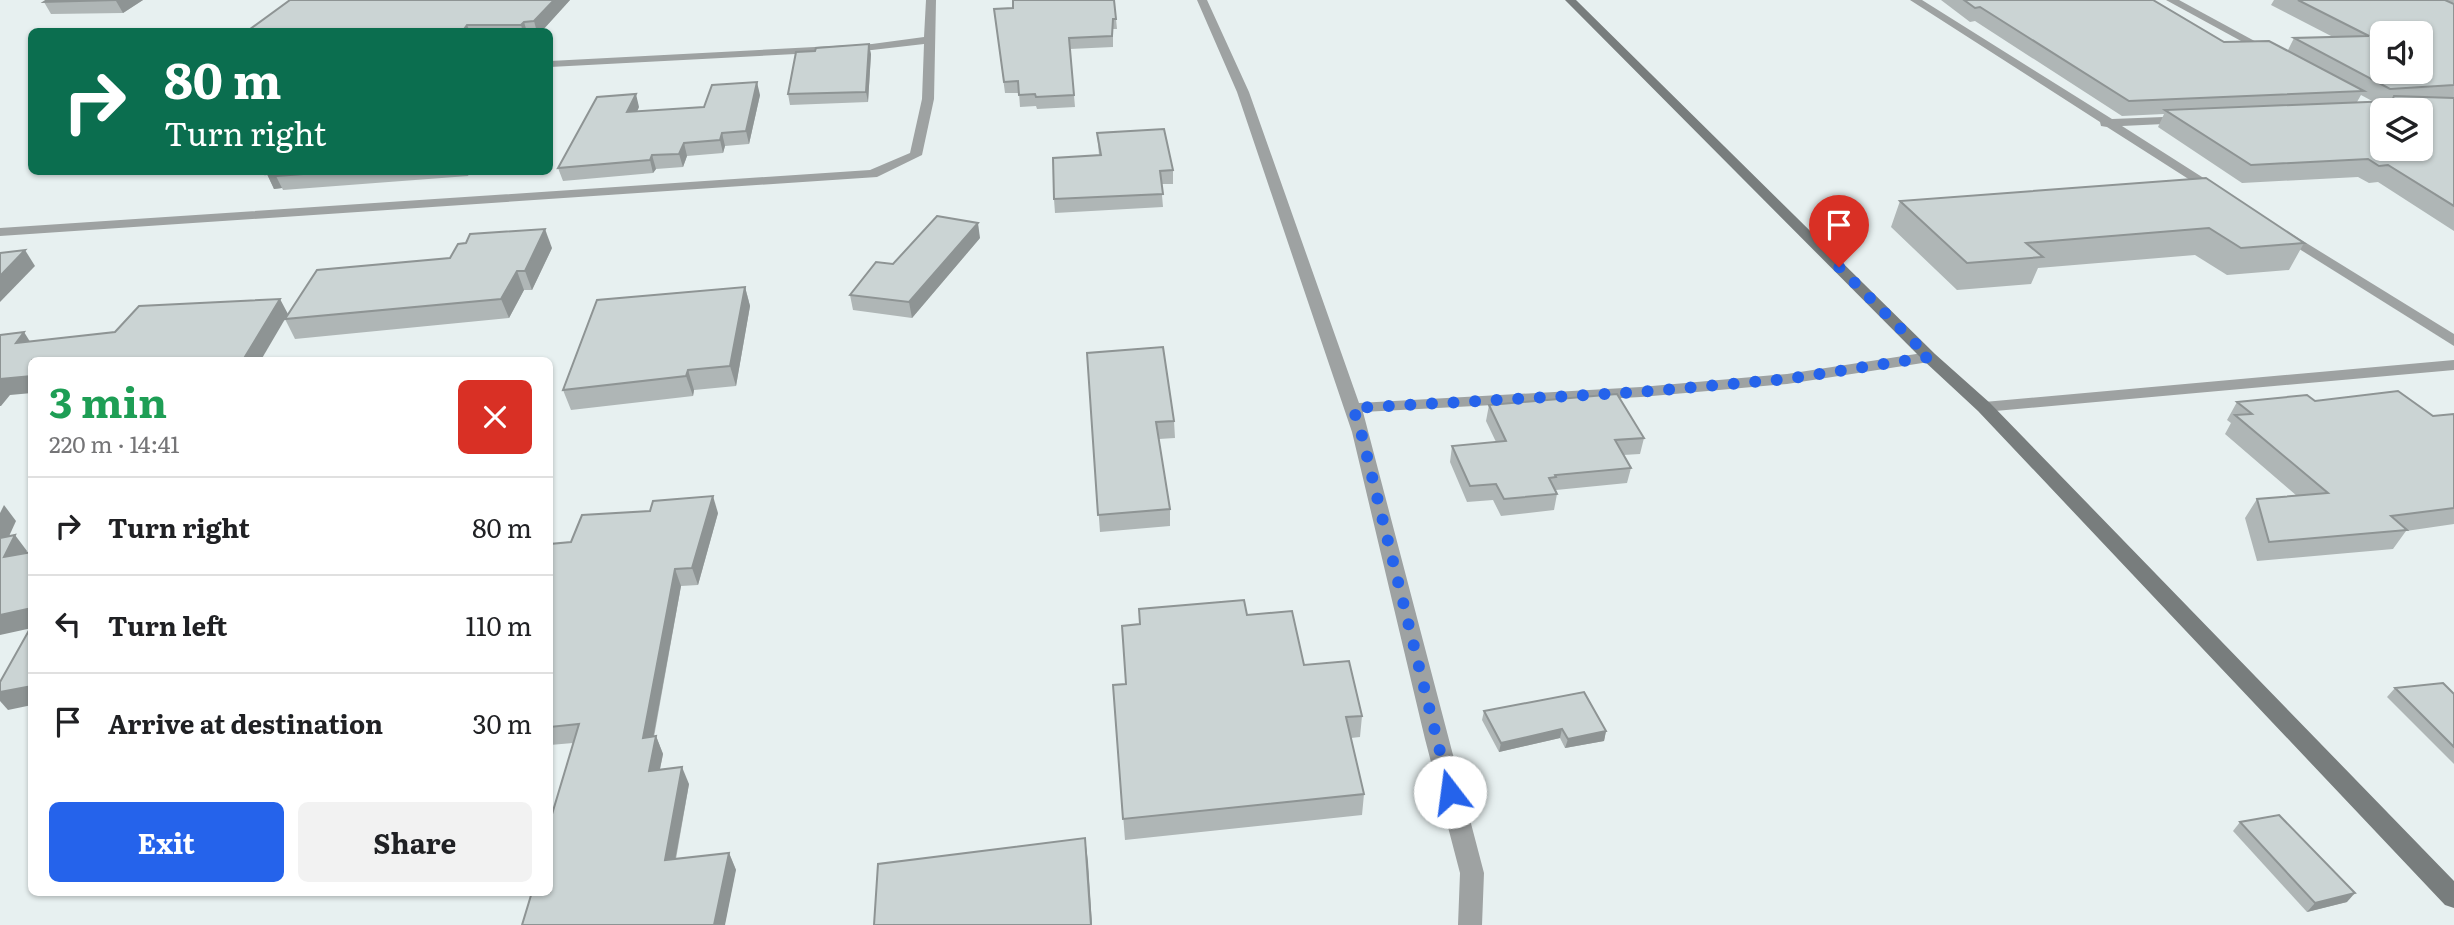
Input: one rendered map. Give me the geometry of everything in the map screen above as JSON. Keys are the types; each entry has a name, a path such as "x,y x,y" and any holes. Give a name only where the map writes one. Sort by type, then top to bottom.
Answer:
{"main road":[{"path":"1570,0 1929,357 1984,407 2454,897"}],"street":[{"path":"0,232 872,174 916,155 928,99 930,0"},
{"path":"1202,0 1243,92 1361,432 1472,873 1470,925"},
{"path":"1915,0 2227,197"},
{"path":"2171,0 2279,58"},
{"path":"553,64 872,47 928,40"},
{"path":"2105,122 2200,118"},
{"path":"2272,226 2454,341"},
{"path":"1353,408 1640,392 1787,379 1929,357"},
{"path":"1984,407 2454,365"}],"building":[{"path":"47,0 117,0 44,2"},
{"path":"290,0 554,0 534,21 521,25 467,25 465,28 252,28"},
{"path":"1013,0 1114,0 1116,19 1113,19 1112,36 1069,38 1074,95 1019,95 1018,81 1004,82 994,9 1013,8"},
{"path":"1964,0 2153,0 2224,42 2269,41 2364,91 2129,101 1980,7 1975,8"},
{"path":"2298,0 2445,0 2454,4 2454,85 2390,89 2381,84 2433,84 2433,21 2370,21 2370,78 2294,38 2369,36"},
{"path":"869,44 866,92 788,94 796,52"},
{"path":"757,82 746,131 722,133 720,140 684,143 679,154 652,155 650,160 558,168 597,97 636,94 627,112 704,107 712,85"},
{"path":"2394,96 2454,98 2454,206 2388,165 2379,166 2371,161 2433,161 2433,98 2393,98"},
{"path":"2370,102 2370,160 2251,165 2165,110"},
{"path":"1164,129 1173,170 1160,171 1163,194 1054,199 1053,158 1101,155 1097,133"},
{"path":"2206,178 2304,243 2241,248 2209,228 2026,243 2043,257 1967,263 1900,201"},
{"path":"937,216 978,223 909,302 850,295 876,262 893,264"},
{"path":"545,229 525,271 517,271 501,299 285,319 317,270 450,258 458,244 466,243 470,234"},
{"path":"25,250 0,276 0,253"},
{"path":"745,287 730,366 688,370 686,376 563,390 597,300"},
{"path":"280,299 245,357 28,357 28,376 0,379 0,335 24,332 16,343 115,332 139,306"},
{"path":"1163,347 1174,421 1156,422 1170,509 1098,515 1087,353"},
{"path":"2398,391 2433,416 2454,414 2454,508 2391,516 2407,530 2269,542 2257,499 2328,493 2235,415 2252,414 2237,402 2307,395 2315,401"},
{"path":"1617,394 1644,438 1615,440 1631,468 1555,475 1556,477 1549,478 1557,494 1504,499 1496,484 1470,486 1452,446 1506,441 1489,405"},
{"path":"713,496 692,568 675,569 643,738 656,736 649,771 682,767 665,860 729,853 714,925 522,925 531,896 553,896 553,811 579,724 553,727 553,544 571,542 582,515 650,511 653,501"},
{"path":"15,535 4,557 28,553 28,609 0,615 0,538"},
{"path":"1244,600 1247,615 1292,611 1304,665 1349,661 1362,716 1346,717 1364,794 1123,819 1113,685 1126,684 1122,626 1140,624 1139,609"},
{"path":"28,632 28,687 0,692 0,682"},
{"path":"2443,683 2454,694 2454,747 2395,688"},
{"path":"1584,692 1606,731 1568,739 1562,729 1501,743 1484,711"},
{"path":"2279,815 2355,893 2315,903 2240,822"},
{"path":"1085,838 1091,925 874,925 878,864"}],"route":[{"path":"1450,792 1353,408 1640,392 1787,379 1929,357 1839,267"}]}
